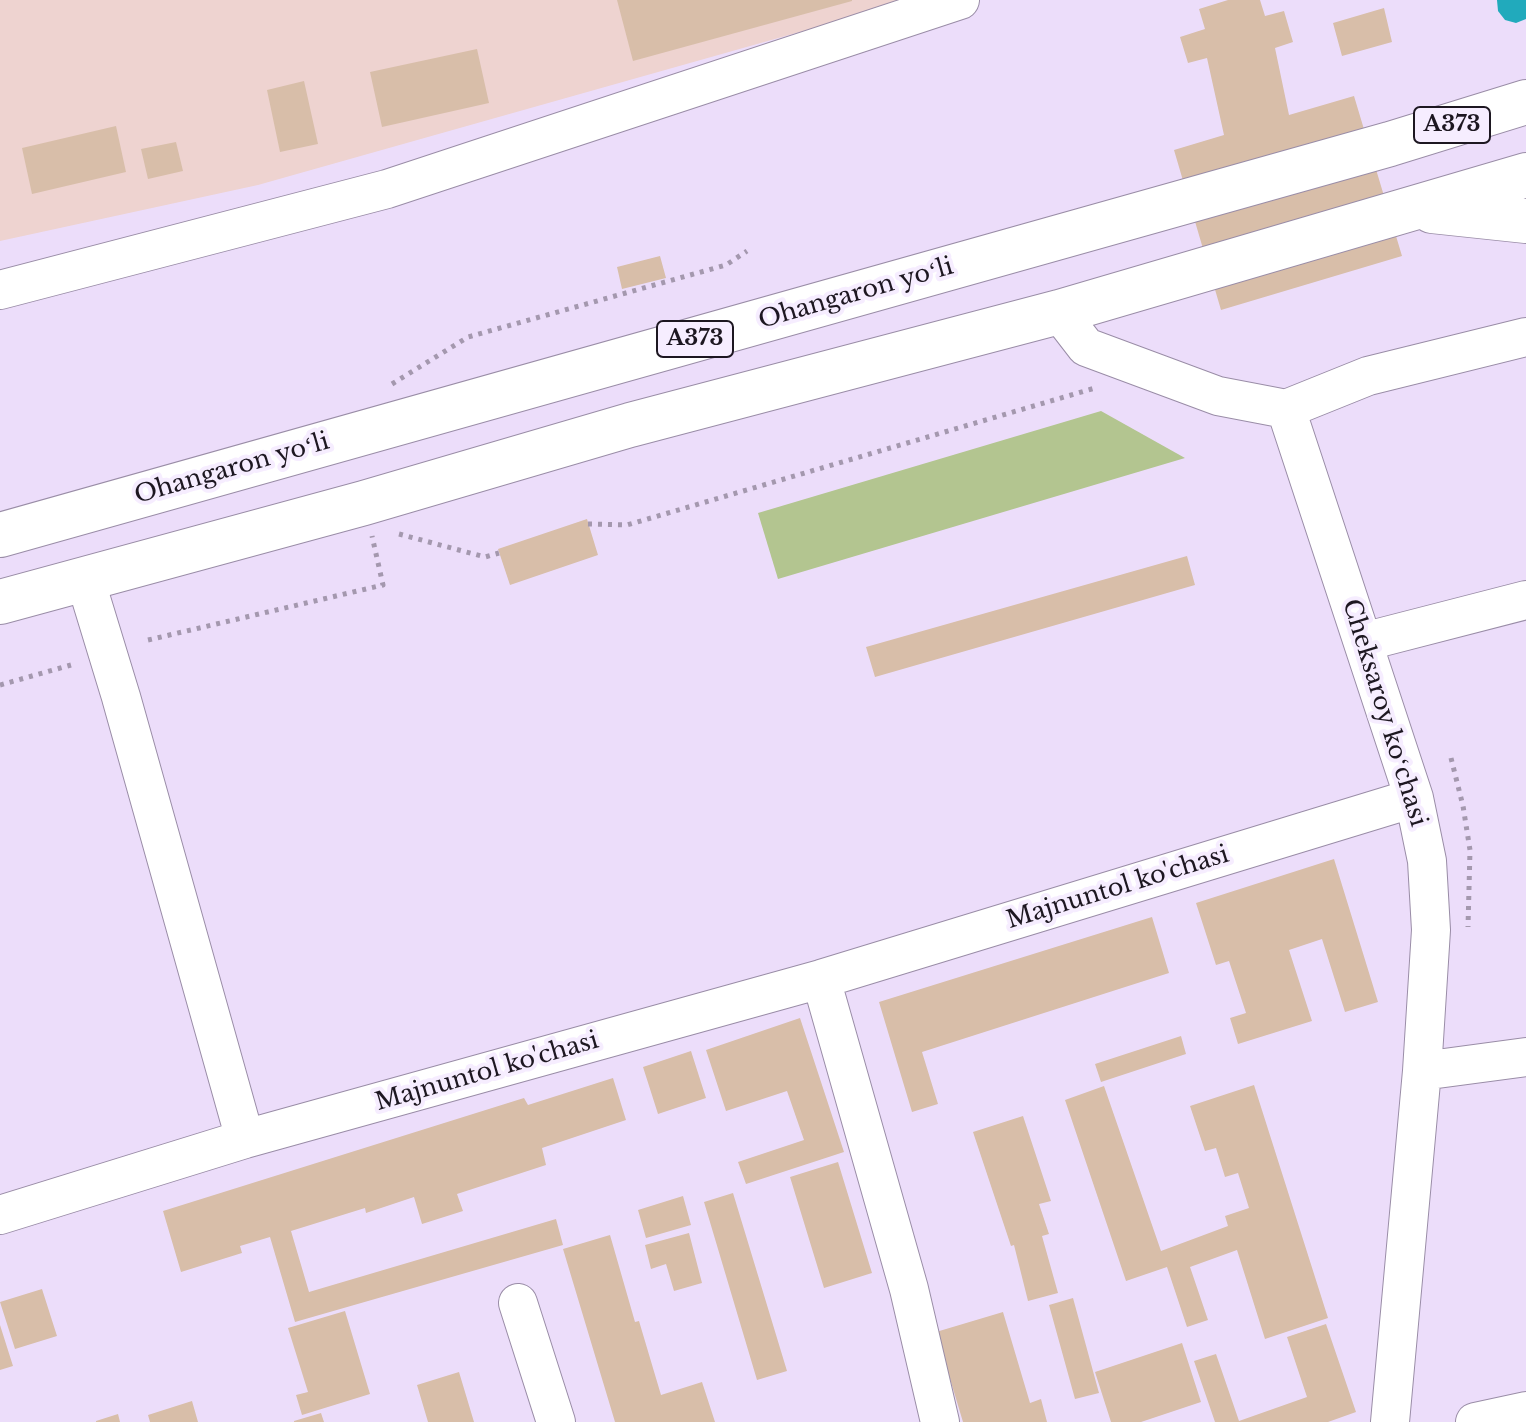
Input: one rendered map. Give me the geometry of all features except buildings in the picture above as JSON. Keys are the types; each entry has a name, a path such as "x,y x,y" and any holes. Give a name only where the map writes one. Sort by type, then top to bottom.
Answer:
{"highway":[{"name":"Ohangaron yoʻli","path":"0,535 1375,148 1526,102"},
{"path":"0,602 364,503 630,425 1059,312 1526,175"},
{"path":"1409,208 1526,221"}],"street":[{"path":"0,290 387,189 960,0"},
{"path":"1059,312 1086,347 1218,396 1286,409 1368,376 1526,337"},
{"name":"Cheksaroy koʻchasi","path":"1286,409 1414,798 1427,861 1431,930 1422,1071 1390,1422"},
{"path":"85,579 126,712 245,1139"},
{"path":"1363,642 1526,600"},
{"name":"Majnuntol ko'chasi","path":"0,1215 245,1139 821,979 1414,798"},
{"path":"821,979 909,1289 940,1422"},
{"path":"1422,1071 1526,1057"},
{"path":"518,1303 556,1422"},
{"path":"1475,1422 1526,1411"}],"path":[{"path":"380,391 468,337 726,265 747,251"},
{"path":"588,524 627,525 1100,386"},
{"path":"148,640 383,585 372,534 382,534"},
{"path":"393,534 404,534 485,557 499,553"},
{"path":"0,685 71,665"}],"shaded area":[{"path":"0,0 913,0 258,185 0,241"}],"green space":[{"path":"1101,411 1185,458 778,579 758,513"}],"water":[{"path":"1497,0 1526,0 1526,19 1516,23 1505,20 1498,11"}]}
